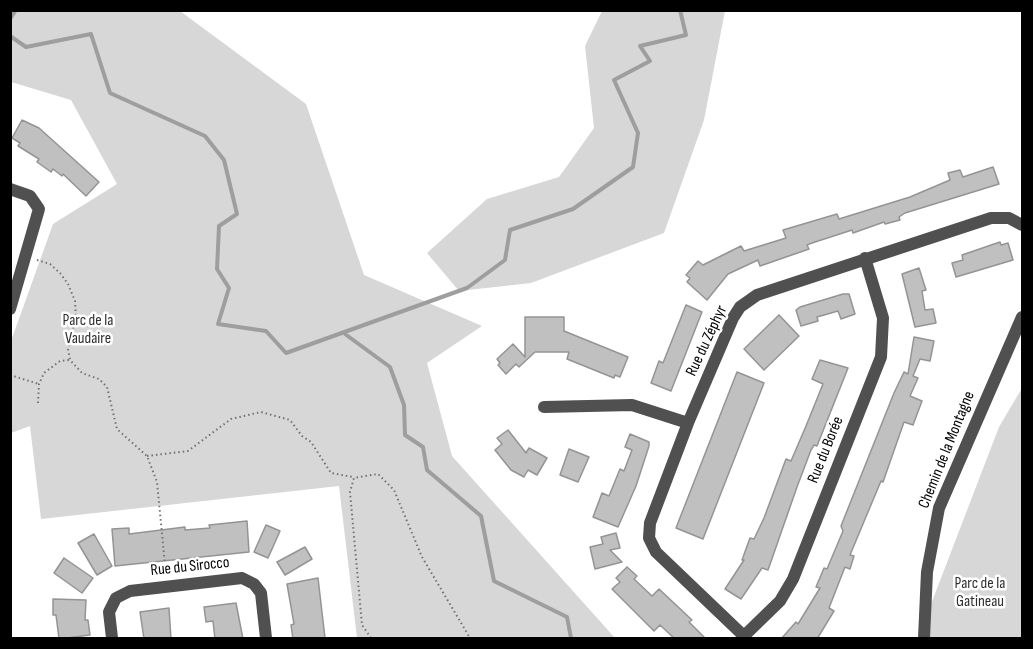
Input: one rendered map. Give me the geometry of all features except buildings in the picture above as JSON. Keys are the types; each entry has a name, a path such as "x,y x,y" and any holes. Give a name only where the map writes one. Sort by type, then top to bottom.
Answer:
{"street":[{"path":"10,189 30,196 39,209 28,255 10,309"},
{"name":"Rue du Zéphyr","path":"745,637 656,552 649,538 650,523 688,423 733,318 740,307 757,295 991,218 1009,218 1023,225"},
{"name":"Rue du Borée","path":"745,637 780,601 793,579 881,357 883,318 866,258"},
{"name":"Chemin de la Montagne","path":"924,639 927,572 939,508 1023,317"},
{"path":"544,407 632,405 688,423"},
{"name":"Rue du Sirocco","path":"112,639 109,612 116,598 130,591 167,584 242,578 254,584 261,593 266,639"}],"path":[{"path":"28,255 50,264 68,284 75,301 76,317 68,349 70,360 82,373 99,379 107,387 117,429 147,456 157,482 167,584"},
{"path":"38,403 39,384 51,366 60,361 70,360"},
{"path":"10,375 39,384"},
{"path":"147,456 188,451 231,419 261,412 290,420 311,442 331,472 354,478 378,474 394,490 422,557 470,639"},
{"path":"354,478 350,492 362,625 371,639"}],"green space":[{"name":"Parc de la Vaudaire","path":"11,10 180,11 306,104 364,275 482,326 427,363 452,456 615,638 357,638 339,486 41,519 30,426 11,433 11,341 53,224 117,184 71,100 11,82"},
{"path":"602,11 725,11 704,120 664,233 531,283 459,291 427,253 487,199 559,177 594,128 585,46"},
{"name":"Parc de la Gatineau","path":"1022,388 1022,638 918,638 999,427"}],"waterway":[{"path":"10,19 16,10"},
{"path":"10,36 26,47 91,34 110,93 205,136 224,160 237,214 219,226 217,269 229,288 218,324 266,331 286,353 467,288 505,260 510,230 573,209 633,167 638,133 614,80 650,61 640,46 686,35 680,10"},
{"path":"345,334 390,367 404,405 405,435 423,447 427,470 481,516 494,581 567,617 571,638"}]}
